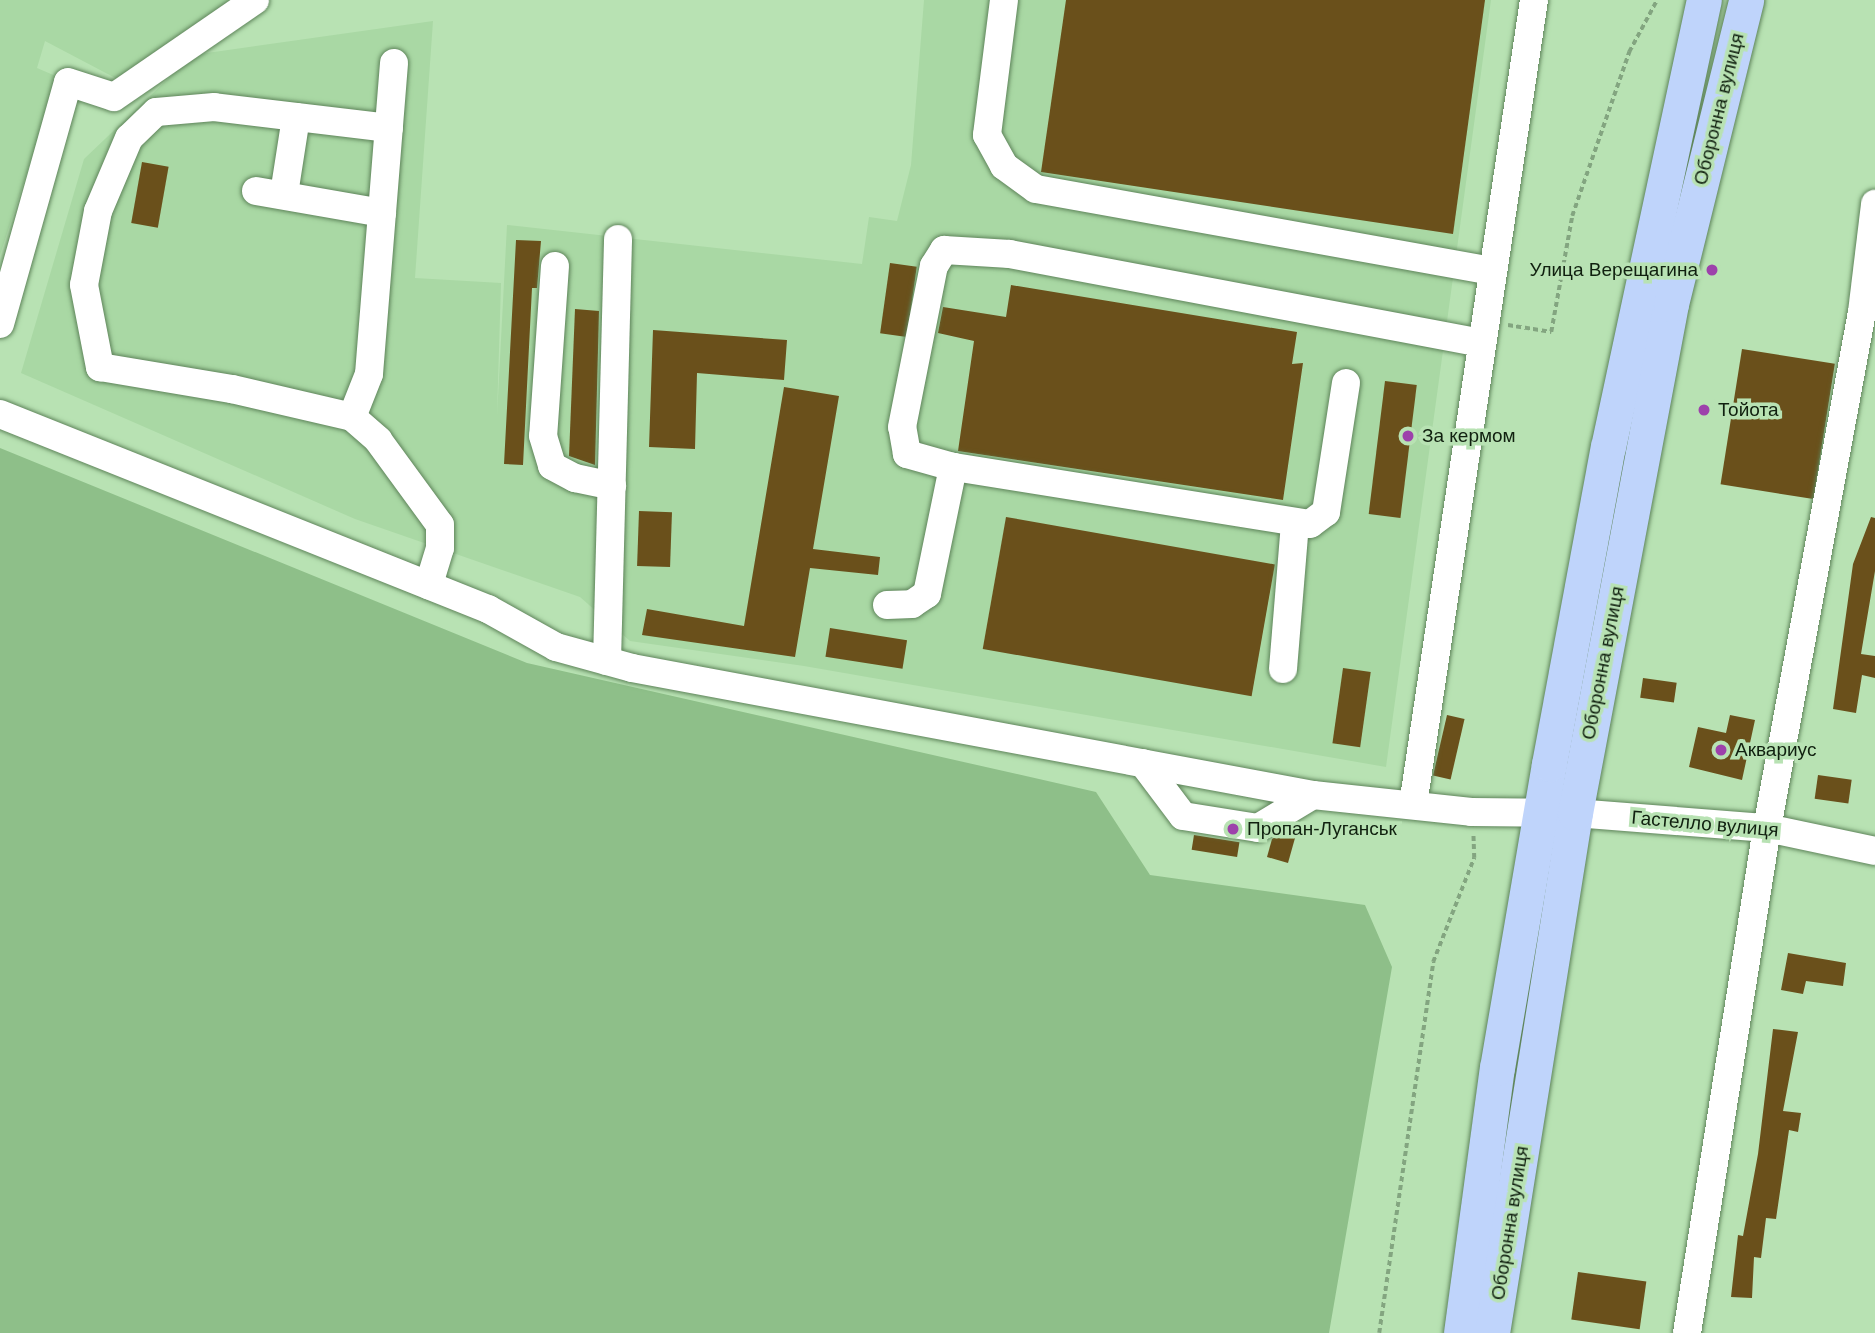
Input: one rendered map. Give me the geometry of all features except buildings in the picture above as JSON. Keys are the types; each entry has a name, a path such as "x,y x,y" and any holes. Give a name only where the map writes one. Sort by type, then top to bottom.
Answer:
{"main road":[{"name":"Оборонна вулиця","path":"1492,1333 1608,447 1704,0"},
{"name":"Оборонна вулиця","path":"1461,1333 1497,1069 1558,814 1671,304 1746,0"}],"street":[{"path":"0,324 68,82 114,97 255,0"},
{"path":"1004,0 987,135 1004,166 1036,189 1491,271"},
{"path":"1413,805 1481,332 1534,0"},
{"path":"352,417 369,374 394,63"},
{"path":"389,128 214,107 156,112 129,138 97,211 84,285 90,330 100,367 232,389 352,417 378,440 440,525 440,548 429,585"},
{"path":"284,194 296,117"},
{"path":"256,191 382,213"},
{"path":"1687,1333 1767,828 1868,313 1875,204"},
{"path":"607,661 618,239"},
{"path":"1346,383 1326,512 1310,524 953,467 907,454 902,427 934,266 944,250 1010,254 1481,332"},
{"path":"555,266 543,436 552,466 575,478 612,486"},
{"name":"Гастелло вулиця","path":"0,414 488,609 556,647 607,661 1313,795 1471,812 1558,814 1767,828 1875,851"},
{"path":"887,605 912,604 927,594 953,467"},
{"path":"1283,669 1296,522"},
{"path":"1143,763 1183,816 1258,828 1313,795"}],"path":[{"path":"1481,332 1551,332 1572,216 1629,52 1657,0"},
{"path":"1379,1333 1433,962 1475,858 1471,812"}],"shaded area":[{"path":"0,0 233,0 121,81 45,41 37,68 58,77 0,255"},
{"path":"924,0 1491,0 1386,767 804,666 630,641 580,597 355,519 21,373 84,159 193,55 433,21 415,278 501,283 497,416 507,225 862,264 869,217 897,221 911,165"},
{"path":"0,448 527,663 1096,792 1150,875 1365,905 1392,967 1329,1333 0,1333"}],"place":[{"name":"Улица Верещагина","path":"1712,270"},
{"name":"Тойота","path":"1704,410"},
{"name":"За кермом","path":"1408,436"},
{"name":"Аквариус","path":"1721,750"},
{"name":"Пропан-Луганськ","path":"1233,829"}]}
